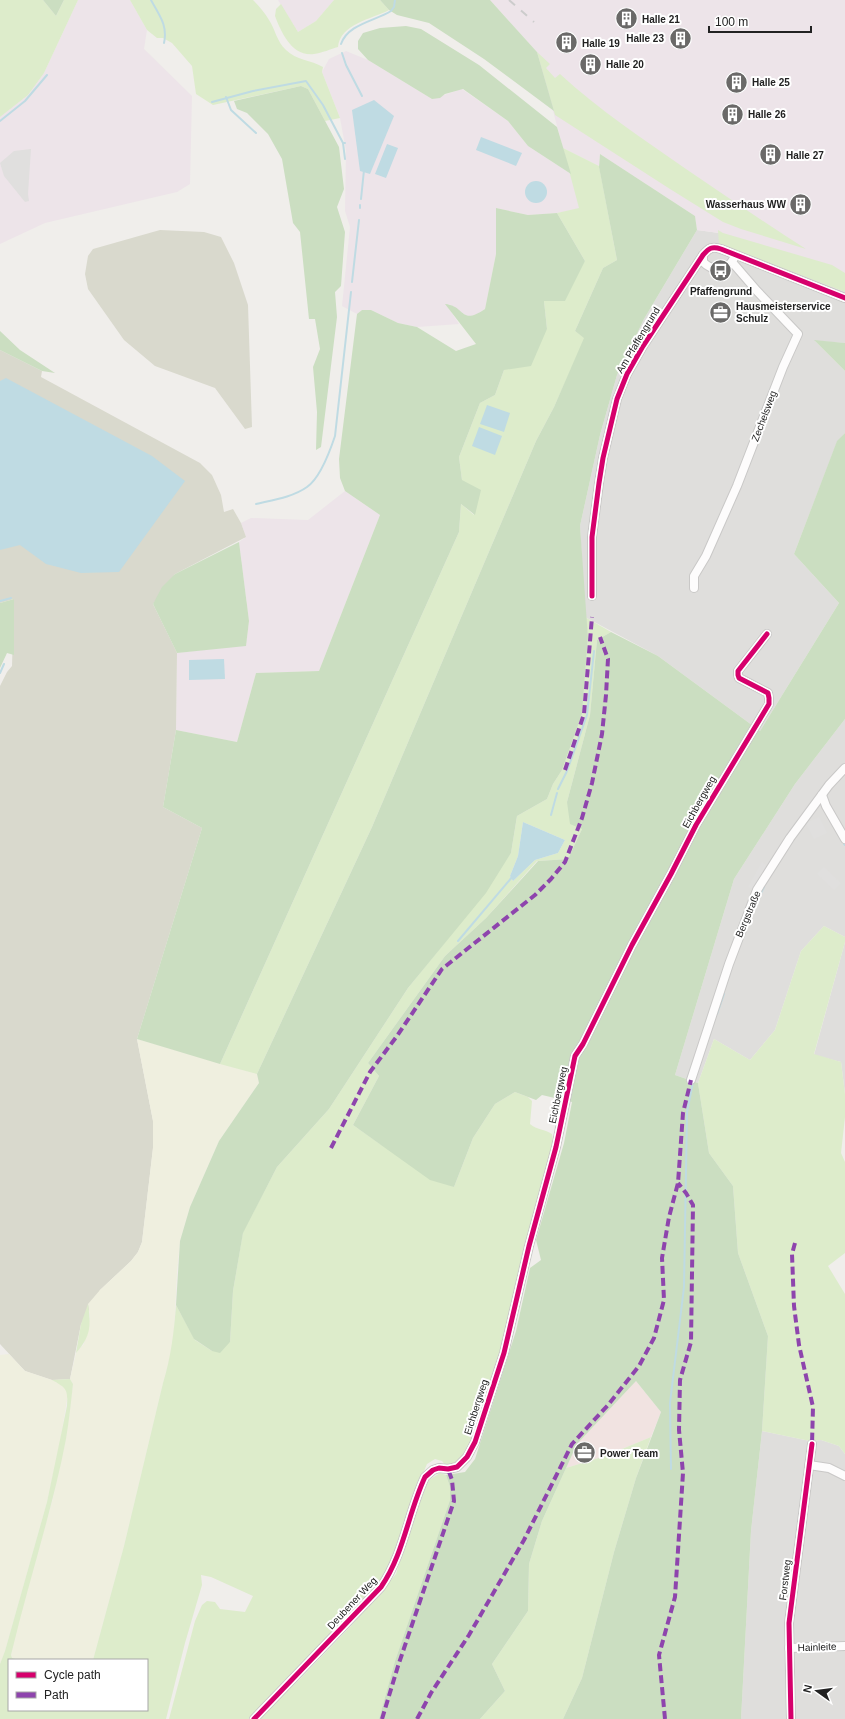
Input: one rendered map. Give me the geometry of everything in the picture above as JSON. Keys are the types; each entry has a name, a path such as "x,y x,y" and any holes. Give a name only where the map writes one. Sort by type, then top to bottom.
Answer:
{"street":[{"path":"734,259 726,267 719,270 708,267 703,262 703,255 708,249 714,247 734,259 845,298"},
{"name":"Am Pfaffengrund","path":"592,596 592,537 602,458 617,399 643,346 703,255"},
{"name":"Zechelsweg","path":"694,588 694,576 709,550 734,493 783,367 798,334 757,291 734,259"},
{"name":"Eichbergweg","path":"448,1469 457,1467 467,1457 475,1442 504,1353 529,1246 546,1189 575,1056 583,1044 632,945 672,874 696,825 743,744 769,704 770,698 768,693 739,678 738,675 738,671 767,634"},
{"name":"Bergstraße","path":"690,1080 729,964 757,890 786,844 822,795 845,768"},
{"path":"822,795 826,806 845,839"},
{"name":"Forstweg","path":"792,1719 789,1648 791,1599 812,1444"},
{"path":"809,1465 830,1468 845,1476"},
{"name":"Deubener Weg","path":"254,1719 381,1587 390,1574 425,1477 433,1470 439,1468 448,1469"},
{"name":"Hainleite","path":"789,1648 845,1646"}],"shaded area":[{"path":"78,0 130,0 147,30 144,49 192,96 190,184 177,192 45,223 0,244 0,117 28,95 44,73"},
{"path":"278,0 334,0 316,21 298,32"},
{"path":"490,0 845,0 845,292 719,244 719,233 697,230 695,216 600,154 599,166 563,148 537,52"},
{"path":"346,51 368,60 432,99 462,89 508,121 528,146 571,174 580,209 557,213 528,215 496,208 496,254 485,309 475,316 467,316 451,305 446,304 459,324 417,327 398,323 371,310 362,310 357,314 342,306 350,227 345,211 346,151 340,118 322,72 329,59"},
{"path":"31,149 28,194 29,201 25,202 4,176 0,163 14,151"},
{"path":"160,230 204,232 221,237 234,263 248,305 252,427 245,429 215,388 155,366 124,340 88,289 85,274 88,256 93,249"},
{"path":"697,230 719,233 811,279 845,292 845,343 815,341 845,371 845,433 837,442 794,554 839,603 760,731 658,656 585,617 580,526 600,435 617,375 644,319"},
{"path":"0,350 42,371 41,377 200,463 212,475 221,495 224,512 233,509 241,523 246,537 175,574 153,604 177,653 176,730 163,807 202,828 137,1039 153,1121 153,1148 142,1242 138,1252 131,1261 100,1290 81,1324 70,1379 52,1380 25,1371 0,1344 0,686 7,672 12,666 14,599 0,603"},
{"path":"345,491 380,515 319,671 256,673 237,742 176,730 177,653 246,645 249,621 239,542 246,537 241,523 251,518 308,520"},
{"path":"845,719 845,937 824,926 801,951 775,1030 750,1060 714,1039 698,1083 675,1075 734,879 795,784"},
{"path":"819,817 827,833 814,839 806,823"},
{"path":"762,862 770,868 757,890 748,887"},
{"path":"824,867 841,883 834,890 817,874"},
{"path":"845,942 845,1094 841,1062 814,1055"},
{"path":"636,1381 661,1412 651,1437 605,1456 566,1468 577,1444"},
{"path":"762,1431 810,1441 821,1440 839,1446 845,1454 845,1719 741,1719 751,1531"}],"green space":[{"path":"0,0 43,0 56,16 64,0 78,0 44,73 28,95 0,117"},
{"path":"43,0 64,0 56,16"},
{"path":"130,0 253,0 267,17 280,43 286,50 294,56 323,67 322,72 340,118 325,121 308,89 301,86 213,105 196,94 192,66 172,43 163,38 157,38 147,30"},
{"path":"334,0 380,0 389,10 358,23 344,33 340,39 338,47 314,54 299,52 284,36 275,16 276,9 281,4 298,32 316,21"},
{"path":"380,0 490,0 537,52 554,111 484,59 429,23 397,15 389,10"},
{"path":"406,26 421,29 479,65 557,127 571,174 528,146 508,121 463,89 445,94 440,98 432,99 368,60 358,49 358,41 363,33 380,28"},
{"path":"537,52 550,64 546,68 555,78 560,74 590,100 638,135 806,249 723,222 555,115"},
{"path":"301,86 308,89 339,147 344,189 337,207 345,232 341,286 335,292 337,317 321,447 316,450 317,412 313,367 320,349 315,319 309,319 300,232 293,223 282,159 268,134 247,113 237,109 234,101"},
{"path":"563,148 599,166 617,260 603,268 575,331 585,338 554,407 536,441 372,827 257,1074 220,1064 459,532 461,504 474,515 462,480 459,457 480,403 495,395 504,370 547,329 544,301 585,261 557,213 579,208"},
{"path":"600,154 695,216 697,230 644,319 617,375 600,435 580,526 588,638 582,714 562,770 553,784 547,799 517,816 511,853 486,893 408,988 329,1109 277,1167 243,1233 233,1291 230,1342 220,1353 212,1351 194,1339 176,1305 180,1241 190,1207 219,1141 259,1083 257,1074 372,827 536,441 554,407 584,338 575,331 603,268 617,260 599,167"},
{"path":"496,208 528,215 557,213 585,261 565,301 544,301 547,329 531,366 504,370 495,395 480,403 459,457 462,480 481,490 475,515 461,504 459,532 220,1064 137,1039 202,828 163,807 176,730 237,742 256,673 319,671 380,515 345,491 340,478 339,459 357,314 362,310 371,310 398,323 417,327 456,351 476,344 445,304 452,305 464,314 471,316 485,309 496,254"},
{"path":"718,230 723,233 832,265 845,273 845,292 719,244"},
{"path":"0,331 20,350 55,373 42,371 0,350"},
{"path":"814,340 845,343 845,371"},
{"path":"845,433 845,719 795,784 734,879 675,1075 698,1083 709,1153 733,1186 738,1253 768,1336 762,1431 751,1531 741,1719 563,1719 582,1678 614,1552 636,1478 661,1412 636,1381 577,1444 542,1521 529,1564 528,1611 492,1664 505,1691 480,1719 379,1719 395,1661 450,1500 450,1487 446,1475 465,1472 475,1459 516,1331 530,1268 541,1260 536,1240 564,1143 572,1102 542,1095 536,1100 515,1092 495,1104 473,1138 454,1187 430,1180 353,1125 379,1076 368,1063 445,956 486,918 538,861 568,859 582,829 570,824 567,802 590,715 597,640 611,632 658,656 760,731 839,603 794,554 837,441"},
{"path":"239,542 249,621 246,646 177,653 153,604 162,587 175,574"},
{"path":"14,599 14,655 7,653 0,668 0,603"},
{"path":"585,617 611,632 597,640 590,715 567,802 582,829 568,859 537,861 486,918 445,956 368,1063 379,1076 353,1125 380,1144 454,1187 473,1138 495,1104 515,1092 528,1097 532,1101 530,1124 552,1134 553,1141 517,1294 483,1407 470,1444 463,1457 455,1465 446,1466 442,1461 435,1459 427,1464 418,1485 393,1558 378,1586 249,1719 169,1719 195,1621 202,1605 207,1601 215,1602 220,1609 245,1612 253,1596 211,1577 201,1575 202,1585 185,1643 166,1719 0,1719 0,1664 47,1502 67,1406 66,1390 52,1380 70,1379 73,1384 69,1418 54,1493 11,1655 12,1658 16,1659 8,1659 8,1711 148,1711 148,1659 93,1659 124,1546 168,1364 176,1305 195,1340 212,1351 230,1342 233,1291 243,1232 277,1167 329,1109 408,988 442,946 511,853 517,816 547,799 553,784 562,770 582,714 588,638","holes":["523,822 565,840 558,853 535,860 513,881 510,876 518,856"]},
{"path":"824,926 845,937 845,942 814,1054 841,1062 845,1094 845,1117 841,1153 845,1162 845,1253 828,1266 845,1294 845,1454 839,1446 821,1440 810,1441 762,1431 768,1336 738,1253 733,1186 709,1153 698,1083 714,1039 750,1060 775,1030 801,951"},
{"path":"137,1039 257,1074 259,1083 219,1141 190,1207 180,1241 174,1334 170,1358 124,1546 93,1659 16,1659 12,1658 11,1655 19,1619 52,1502 66,1438 73,1384 70,1379 76,1353 84,1344 90,1317 88,1304 100,1290 131,1261 138,1252 142,1242 153,1148 153,1121"},
{"path":"88,1304 90,1319 89,1330 85,1341 76,1353 81,1324"},
{"path":"9,1354 25,1371 52,1380 64,1386 68,1393 60,1442 47,1502 0,1664 0,1355"},
{"path":"651,1437 636,1478 614,1552 582,1678 563,1719 480,1719 505,1691 492,1664 528,1611 529,1564 542,1521 566,1468 605,1456"},
{"path":"440,1473 446,1475 450,1487 450,1500 395,1661 379,1719 258,1719 300,1679 350,1627 396,1574 420,1499 429,1480"}],"water":[{"path":"374,100 394,116 370,174 360,171 352,110"},
{"path":"481,137 522,153 516,166 476,150"},
{"path":"387,144 398,148 386,178 375,174"},
{"path":"536,181 544,184 547,192 544,200 536,203 528,200 525,192 528,184"},
{"path":"6,378 152,456 185,481 119,572 81,573 46,564 20,545 0,550 0,381"},
{"path":"487,405 510,413 504,432 480,424"},
{"path":"479,427 502,436 495,455 472,446"},
{"path":"224,659 225,679 189,680 189,660"},
{"path":"523,822 565,840 558,853 535,860 513,881 510,876 518,856"}],"waterway":[{"path":"151,0 164,25 164,43"},
{"path":"341,44 345,37 356,27 391,11 394,7 395,0"},
{"path":"342,53 346,65 362,96"},
{"path":"0,121 25,101 47,75"},
{"path":"212,102 253,91 306,81 323,105 343,143 345,143"},
{"path":"226,97 231,110 256,133"},
{"path":"343,143 345,159"},
{"path":"361,199 364,170"},
{"path":"352,282 359,220"},
{"path":"256,504 289,496 307,487 312,483 320,471 327,456 335,436 351,292"},
{"path":"0,601 11,598"},
{"path":"558,789 567,771 587,715 594,651"},
{"path":"0,673 4,664"},
{"path":"551,815 557,793"},
{"path":"458,941 513,876"},
{"path":"758,899 764,887"},
{"path":"717,1014 724,994"},
{"path":"671,1469 670,1403 684,1287 687,1112 693,1082"}],"railway":[{"path":"509,0 534,22"}],"marked path":[{"path":"565,770 584,714 592,617"},
{"path":"331,1148 370,1072 397,1036 442,969 535,895 565,862 582,818 592,783 602,734 608,659 600,637"},
{"path":"417,1719 431,1693 469,1635 524,1540 572,1444 608,1405 639,1366 654,1338 664,1300 662,1258 669,1217 678,1183 683,1113 691,1080"},
{"path":"665,1719 659,1655 675,1597 683,1473 679,1430 680,1380 691,1342 693,1205 678,1183"},
{"path":"795,1243 792,1254 794,1306 799,1345 813,1407 812,1444"},
{"path":"382,1719 398,1666 454,1501 452,1480 448,1469"}],"cycle path":[{"path":"592,596 592,537 603,458 617,399 627,374 643,346 703,255 711,248 721,249 845,298"},
{"path":"254,1719 381,1587 389,1574 401,1547 414,1505 425,1477 433,1470 439,1468 448,1469 457,1467 467,1457 475,1442 504,1353 529,1246 556,1147 575,1056 583,1044 632,945 696,825 769,704 768,693 739,678 738,675 738,671 767,634"},
{"path":"791,1719 789,1623 812,1444"}],"place":[{"name":"Halle 21","path":"627,19"},
{"name":"Halle 23","path":"680,38"},
{"name":"Halle 19","path":"567,43"},
{"name":"Halle 20","path":"590,64"},
{"name":"Halle 25","path":"737,82"},
{"name":"Halle 26","path":"733,114"},
{"name":"Halle 27","path":"771,155"},
{"name":"Wasserhaus WW","path":"801,204"},
{"name":"Pfaffengrund","path":"721,271"},
{"name":"Hausmeisterservice Schulz","path":"720,312"},
{"name":"Power Team","path":"584,1453"}]}
